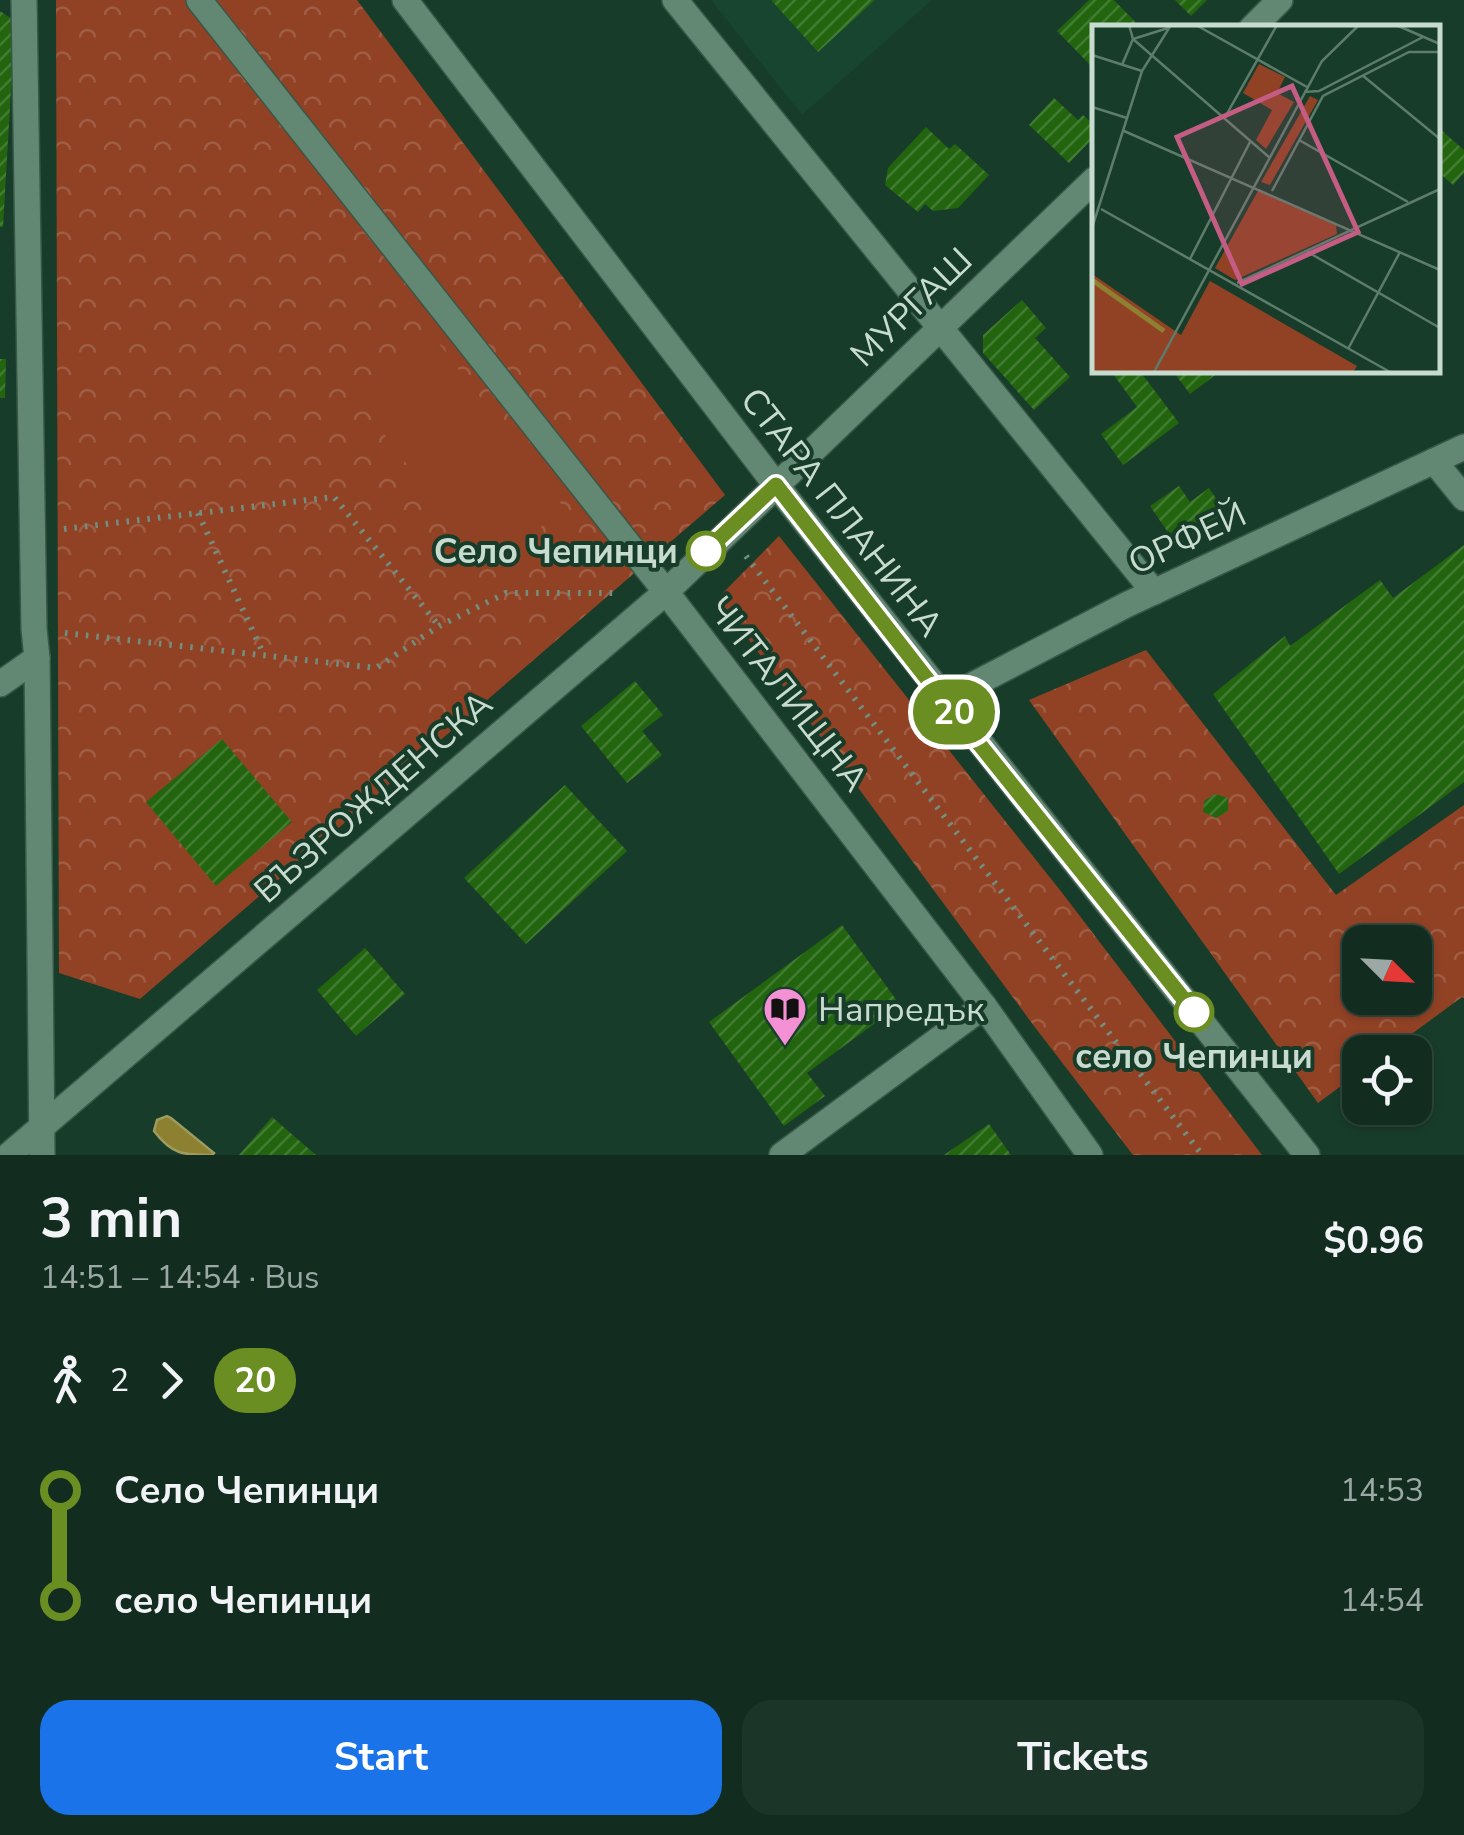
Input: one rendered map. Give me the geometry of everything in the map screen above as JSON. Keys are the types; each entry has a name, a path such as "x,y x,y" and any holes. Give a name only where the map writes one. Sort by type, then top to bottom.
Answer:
{"street":[{"path":"24,0 42,1155"},
{"name":"ЧИТАЛИЩНА","path":"199,0 666,592 984,1006 1090,1155"},
{"name":"СТАРА ПЛАНИНА","path":"405,0 776,485 1307,1155"},
{"path":"675,0 1154,592"},
{"path":"1255,25 1280,0"},
{"name":"МУРГАШ","path":"776,485 1092,182"},
{"name":"ОРФЕЙ","path":"944,700 1126,604 1464,447"},
{"path":"1434,461 1464,498"},
{"name":"ВЪЗРОЖДЕНСКА","path":"9,1155 666,592 776,485"},
{"path":"0,684 37,658"},
{"path":"782,1155 984,1006"}],"path":[{"path":"33,532 334,497 439,626"},
{"path":"198,513 263,654"},
{"path":"727,531 1202,1155"},
{"path":"34,630 376,668 439,626 506,593 666,592"}],"shaded area":[{"path":"711,0 932,0 802,115"},
{"path":"167,1116 214,1153 186,1154 167,1145 154,1131 157,1120"}],"green space":[{"path":"56,0 357,0 725,495 140,999 59,973"},
{"path":"431,333 565,509 486,568 353,393"},
{"path":"779,536 1063,894 1262,1155 1133,1155 718,598"},
{"path":"1146,650 1336,895 1464,805 1464,998 1410,1035 1342,1035 1342,1085 1318,1103 1029,700"}],"building":[{"path":"771,0 875,0 818,52"},
{"path":"1089,0 1114,0 1138,25 1092,25 1092,67 1057,31"},
{"path":"1175,0 1207,0 1191,16"},
{"path":"0,11 15,21 3,227 0,227"},
{"path":"1054,98 1078,120 1083,115 1092,123 1092,139 1069,163 1029,125"},
{"path":"926,127 949,149 955,144 989,175 958,208 933,211 925,204 918,212 885,185 888,168"},
{"path":"1439,132 1464,150 1464,173 1453,185 1439,173"},
{"path":"1022,300 1046,328 1035,338 1070,377 1034,410 983,353 983,335"},
{"path":"0,359 6,359 5,398 0,398"},
{"path":"1141,372 1179,423 1123,465 1101,434 1137,407 1113,374"},
{"path":"1174,372 1219,372 1190,394"},
{"path":"1179,486 1190,502 1209,488 1228,517 1180,550 1150,506"},
{"path":"1464,545 1464,782 1339,874 1213,694 1285,636 1290,646 1380,580 1393,598"},
{"path":"635,681 663,715 642,731 662,755 627,783 581,726"},
{"path":"222,739 292,822 216,886 146,802"},
{"path":"565,785 627,851 526,944 464,878"},
{"path":"1215,794 1228,798 1228,811 1216,818 1203,812 1204,801"},
{"name":"Напредък","path":"842,925 900,1005 807,1073 825,1096 784,1126 709,1022"},
{"path":"365,948 405,994 356,1036 317,990"},
{"path":"272,1117 316,1155 239,1155"},
{"path":"989,1124 1011,1155 944,1155"}],"bus line":[{"name":"20","path":"706,551 776,485 1194,1012"}],"place":[{"name":"Село Чепинци","path":"706,551"},
{"name":"село Чепинци","path":"1194,1012"},
{"name":"Напредък","path":"785,1047"}]}
